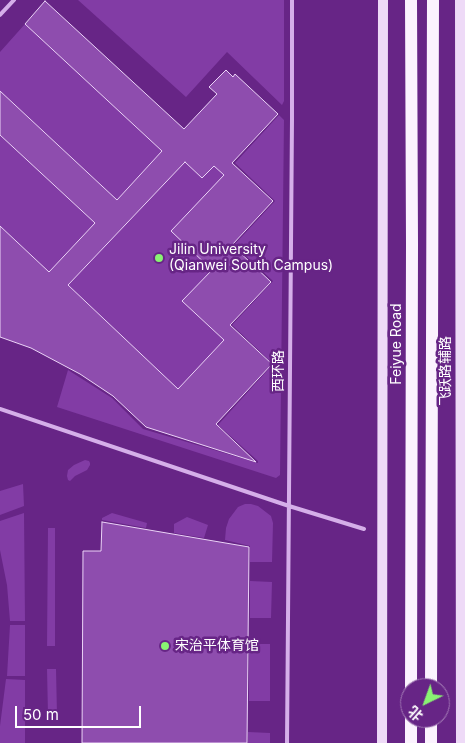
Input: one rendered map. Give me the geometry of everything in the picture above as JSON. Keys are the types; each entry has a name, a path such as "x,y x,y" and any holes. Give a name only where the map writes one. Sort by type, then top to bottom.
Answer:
{"main road":[{"name":"Feiyue Road","path":"411,0 411,678"},
{"path":"431,678 433,0"},
{"path":"411,728 411,743"},
{"path":"431,728 431,743"}],"street":[{"path":"382,743 383,0"},
{"name":"飞跃路辅路","path":"460,0 462,446 460,743"}],"lane":[{"path":"0,15 14,0"},
{"name":"西环路","path":"287,743 292,0"},
{"path":"0,410 364,529"}],"shaded area":[{"path":"78,0 284,0 284,101 282,105 227,52 186,97"},
{"path":"25,24 162,151 117,200 0,91 0,52"},
{"path":"279,115 284,120 280,475 276,478 57,407 68,370 112,398 143,429 258,463 218,425 273,364 232,325 273,281 234,245 275,201 235,163"},
{"path":"0,135 95,223 49,272 0,226"},
{"path":"185,162 202,178 214,166 224,175 212,270 183,302 224,340 178,389 68,285"},
{"path":"85,460 90,463 87,470 70,481 68,480 68,470"},
{"path":"23,484 24,506 0,515 0,491"},
{"path":"245,504 258,506 271,516 273,523 272,562 250,562 250,546 225,540 229,519 238,507"},
{"path":"24,513 25,621 10,621 7,585 0,550 0,521"},
{"path":"112,513 147,523 146,528 102,520 102,518"},
{"path":"187,517 208,525 204,538 174,533 174,524"},
{"path":"48,528 55,528 55,646 47,646"},
{"path":"250,581 272,582 271,618 250,618"},
{"path":"10,625 25,625 25,676 7,676"},
{"path":"249,644 270,644 270,701 249,701"},
{"path":"47,669 56,669 57,715 48,715"},
{"path":"6,679 25,680 25,743 0,743 0,726"},
{"path":"248,732 270,733 270,743 248,743"}],"building":[{"path":"45,1 184,129 217,94 209,87 226,70 233,77 235,74 278,114 232,163 273,201 232,245 271,282 230,325 272,364 216,424 256,462 146,427 113,396 80,374 31,348 0,337 0,226 49,272 95,223 0,135 0,91 117,200 162,151 25,24","holes":["185,162 202,178 214,166 224,175 171,231 212,270 182,301 224,340 178,389 68,285"]},
{"name":"宋治平体育馆","path":"102,522 249,547 247,743 82,743 83,551 101,551"}],"place":[{"name":"Jilin University (Qianwei South Campus)","path":"159,258"},
{"name":"宋治平体育馆","path":"165,646"}]}
